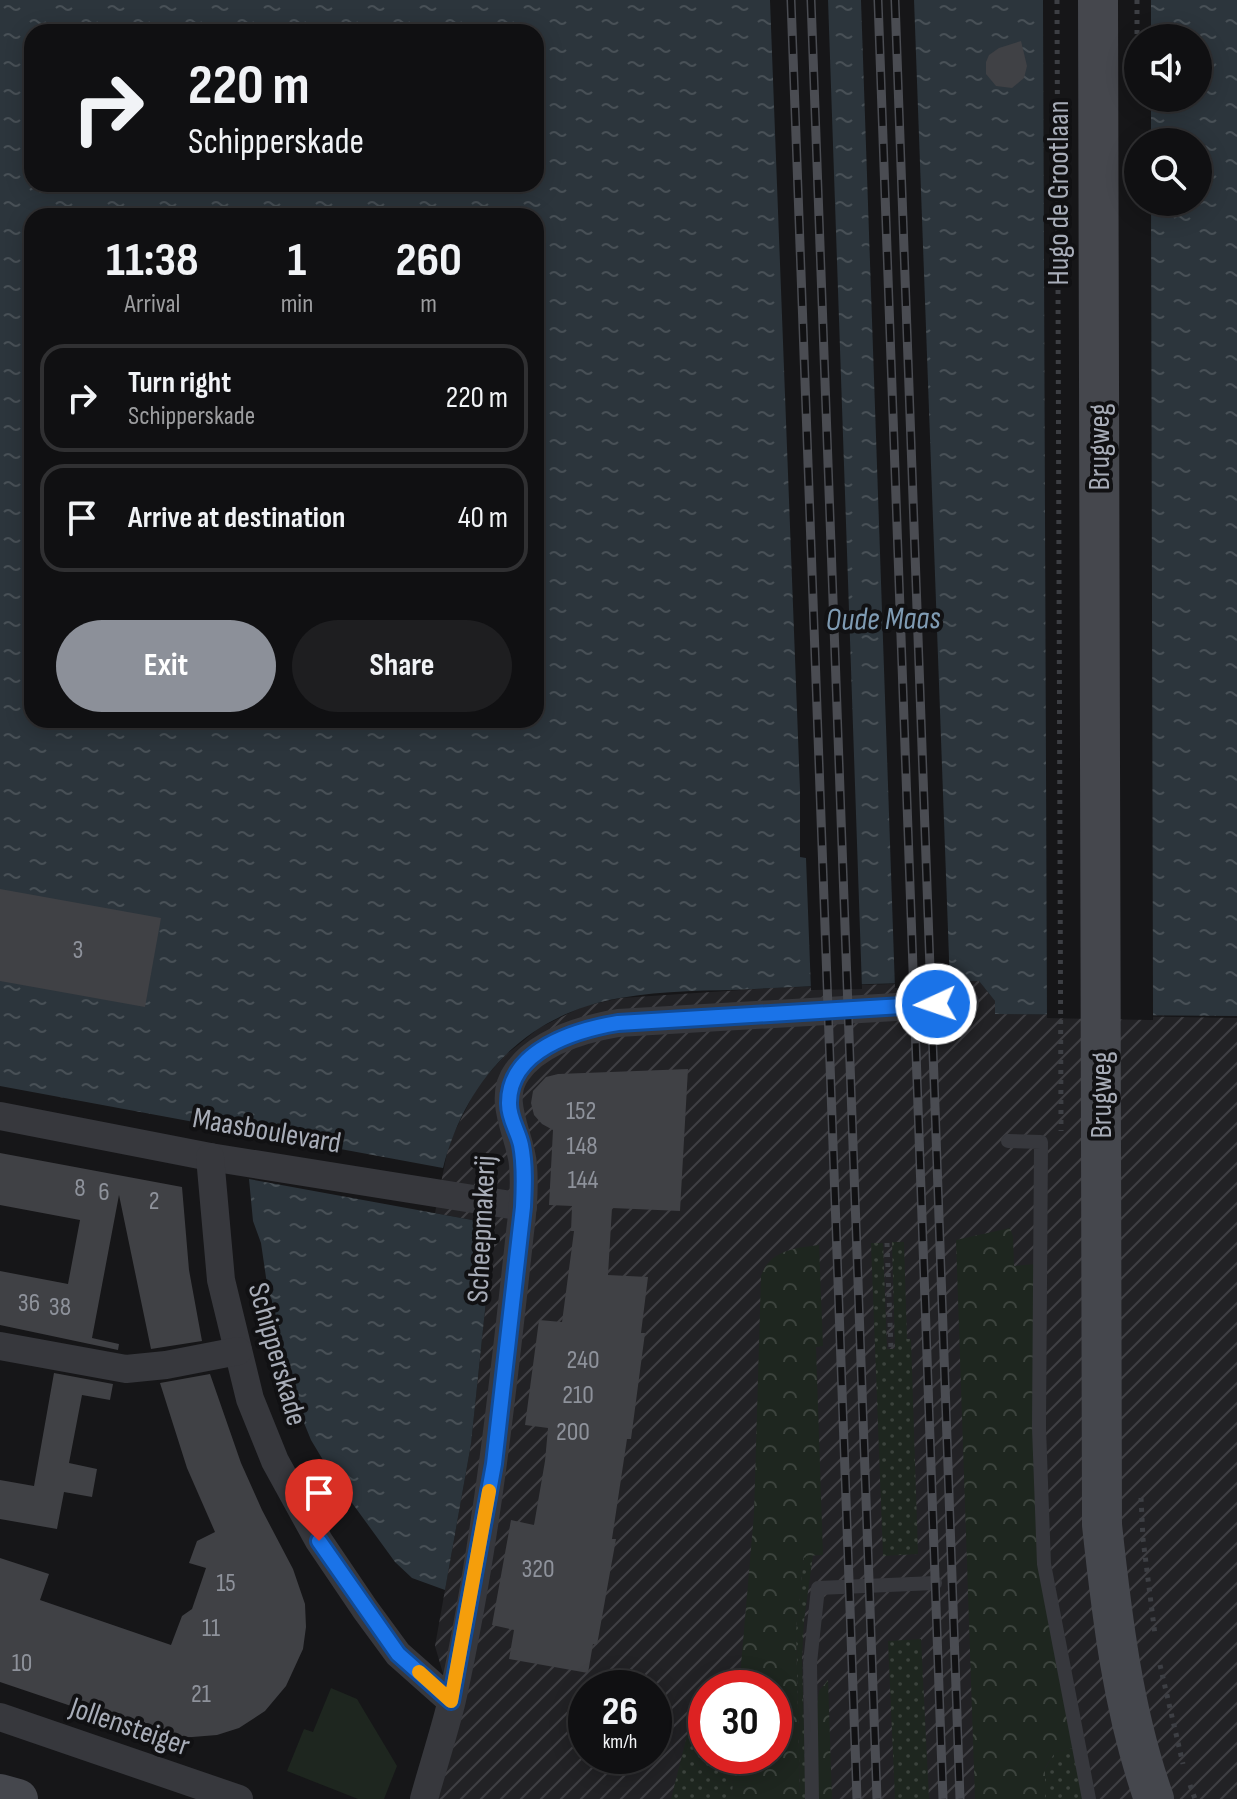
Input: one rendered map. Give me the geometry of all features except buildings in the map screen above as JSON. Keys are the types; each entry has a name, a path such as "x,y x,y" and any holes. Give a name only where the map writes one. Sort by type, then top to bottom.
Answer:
{"main road":[{"name":"Hugo de Grootlaan","path":"1098,0 1099,385"},
{"name":"Brugweg","path":"1099,385 1102,1525 1111,1612 1125,1687 1140,1759 1154,1799"},
{"path":"0,1794 18,1799"}],"street":[{"name":"Scheepmakerij","path":"424,1799 451,1701 494,1464 523,1207 522,1157 509,1103 511,1085 517,1072 534,1056 574,1033 595,1027 645,1021 965,1003"},
{"name":"Maasboulevard","path":"0,1116 210,1157 523,1207"},
{"name":"Schipperskade","path":"210,1157 221,1280 250,1399 275,1461 319,1541 398,1654 451,1701"},
{"path":"0,1346 126,1369 238,1351"},
{"name":"Jollensteiger","path":"0,1717 239,1799"}],"lane":[{"path":"1008,1141 1041,1142 1039,1428 1044,1564 1089,1799"},
{"path":"812,1799 810,1663 818,1588 935,1583"}],"path":[{"name":"Hugo de Grootlaan","path":"1057,0 1059,386"},
{"path":"887,1243 891,1349"},
{"path":"1140,1493 1156,1642"},
{"path":"1158,1657 1185,1771 1195,1799"}],"shaded area":[{"path":"979,981 995,1001 996,1014 1237,1018 1237,1799 424,1799 451,1701 435,1646 471,1444 494,1224 435,1213 449,1143 478,1085 507,1054 539,1028 584,1006 621,998 773,988"}],"green space":[{"path":"1010,1228 1014,1266 1036,1264 1039,1565 1074,1748 1055,1752 1045,1768 1045,1799 975,1799 956,1240"},
{"path":"892,1242 904,1242 907,1339 911,1339 918,1554 883,1556 871,1243 883,1243 887,1349 895,1349"},
{"path":"819,1245 823,1346 816,1347 823,1555 804,1556 796,1630 800,1799 732,1799 733,1774 792,1774 792,1670 741,1670 754,1514 761,1276 770,1261 792,1249"},
{"path":"804,1555 813,1555 802,1659 806,1799 800,1799 796,1630"},
{"path":"921,1639 929,1799 895,1799 888,1641"},
{"path":"828,1680 832,1799 818,1799 816,1709 819,1691"},
{"path":"331,1688 357,1699 397,1766 384,1799 358,1799 287,1771 304,1729 313,1732"},
{"path":"688,1732 688,1774 733,1774 732,1799 671,1799"},
{"path":"1074,1748 1084,1799 1045,1799 1045,1769 1055,1752"}],"water":[{"name":"Oude Maas","path":"0,0 1237,0 1237,1016 995,1014 995,1001 979,981 687,991 620,998 587,1006 529,1035 505,1055 485,1079 467,1106 443,1168 0,1086"},
{"path":"249,1179 494,1224 471,1444 445,1590 412,1578 395,1562 347,1496 341,1498 331,1485 329,1470 311,1440 300,1413 284,1349 275,1346 274,1338 280,1331 269,1298 261,1243 253,1221"}],"pier":[{"path":"770,0 828,0 862,989 811,990 806,858 800,857"},
{"path":"861,0 914,0 950,986 895,988"},
{"path":"1043,0 1151,0 1151,24 1124,24 1124,112 1151,112 1151,128 1124,128 1124,216 1151,216 1153,1020 1047,1018"}],"railway":[{"path":"791,0 857,1799"},
{"path":"811,0 877,1799"},
{"path":"878,0 943,1799"},
{"path":"895,0 960,1799"}],"slow traffic":[{"path":"419,1672 451,1701 489,1491"}],"route":[{"path":"319,1541 398,1654 451,1701 494,1464 523,1207 521,1147 511,1120 511,1085 517,1072 534,1056 574,1033 618,1023 936,1004"}]}
